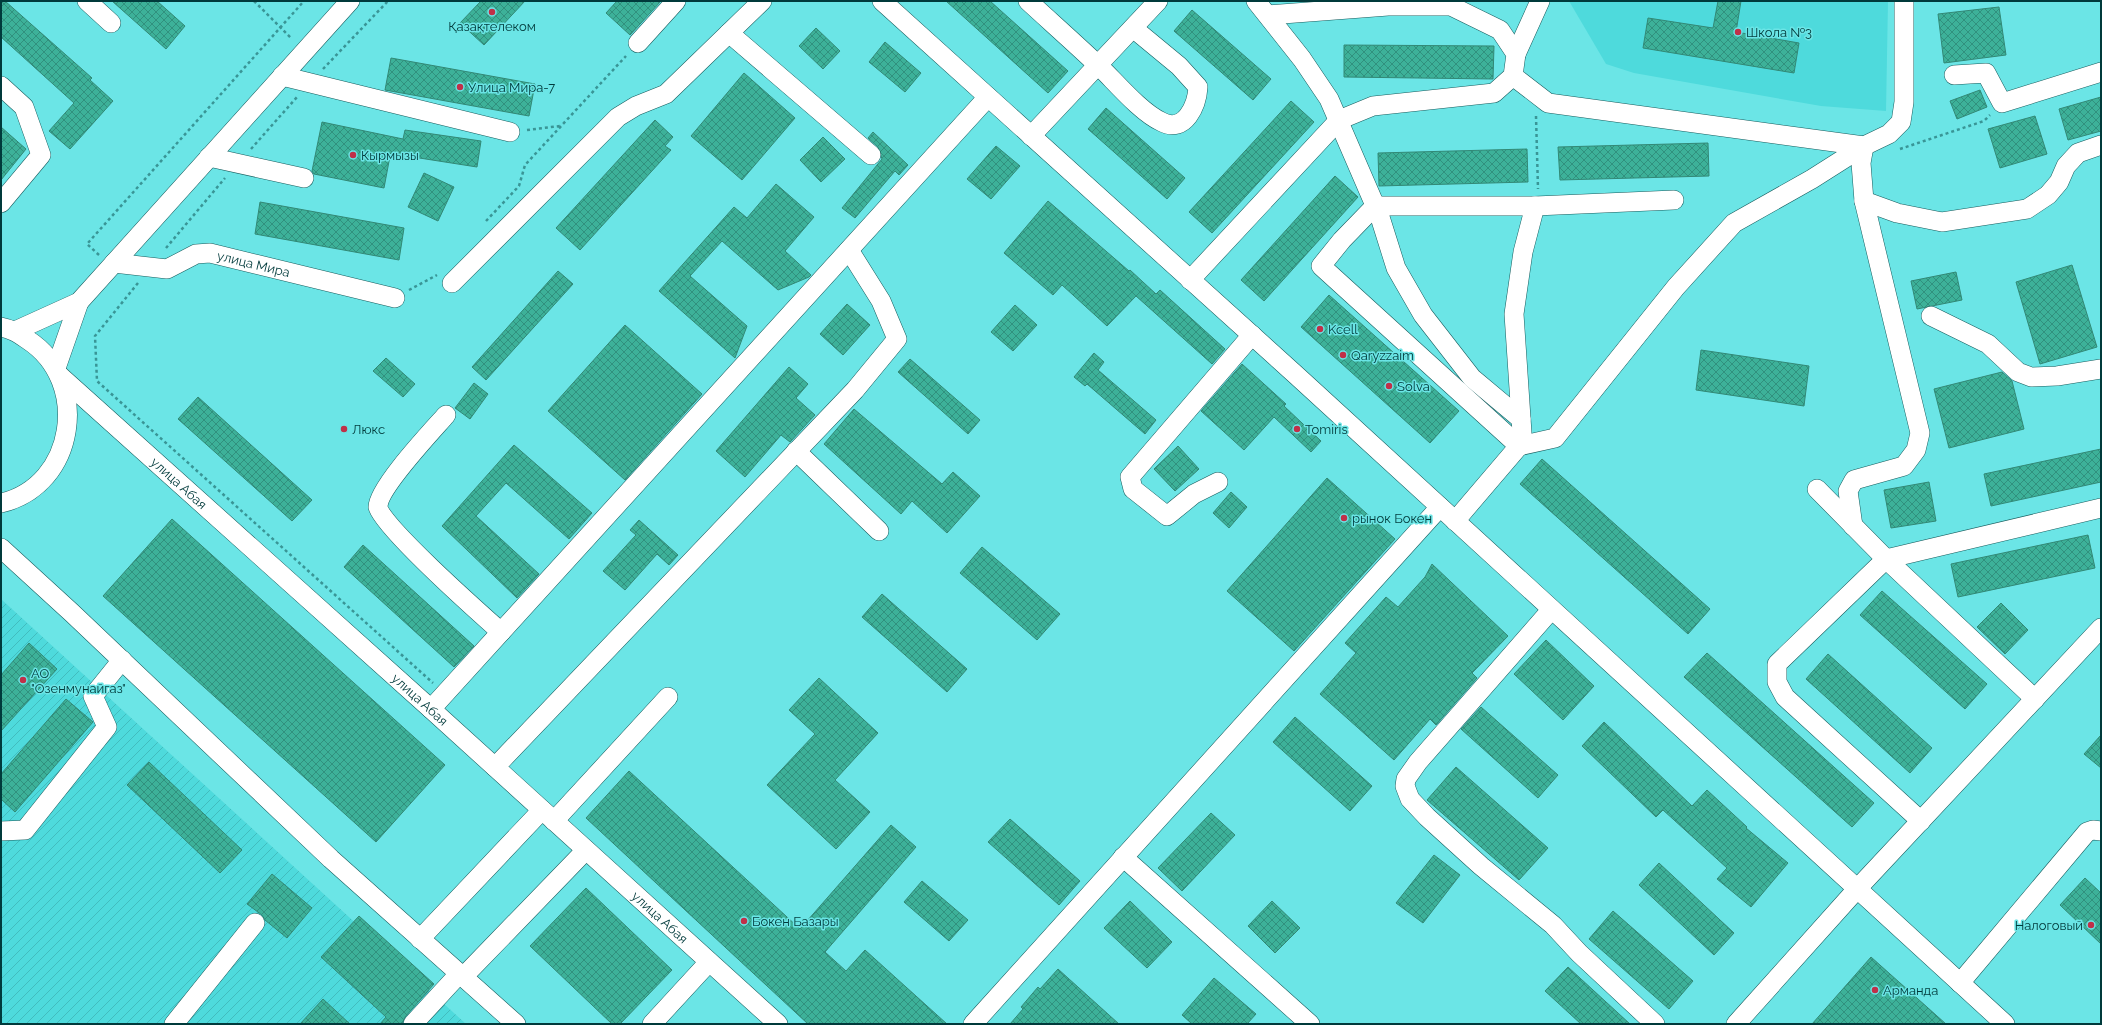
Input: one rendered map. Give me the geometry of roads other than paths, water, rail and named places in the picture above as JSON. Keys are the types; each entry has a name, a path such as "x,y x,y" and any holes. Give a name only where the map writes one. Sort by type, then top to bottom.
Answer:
{"street":[{"path":"87,1 111,23"},
{"path":"58,372 79,302 350,1"},
{"path":"638,43 676,1"},
{"path":"445,278 618,116 636,106 666,94 762,1"},
{"path":"882,1 1252,335 2005,1024"},
{"path":"1028,1 1140,106 1162,123 1175,125 1188,118 1197,101 1198,87 1179,66 1133,28"},
{"path":"1032,136 1158,1"},
{"path":"1190,280 1339,120 1373,106 1494,93 1513,76 1516,54 1540,1"},
{"path":"1519,446 1555,438 1676,287 1734,223 1812,180 1864,146 1889,134 1901,122 1904,102 1904,1"},
{"path":"1262,8 1388,6 1451,3 1500,30 1516,54"},
{"path":"1262,8 1329,98 1375,206 1396,268 1423,316 1472,378 1521,420"},
{"path":"729,33 871,155"},
{"path":"1954,75 1986,73 2002,103 2101,72"},
{"path":"282,76 309,84 510,132"},
{"path":"1513,76 1548,103 1864,146"},
{"path":"1,86 24,107 41,155 1,203"},
{"path":"431,709 988,97"},
{"path":"1864,201 1897,213 1942,222 2028,209 2048,195 2059,182 2066,166 2078,153 2101,145"},
{"path":"1853,526 1848,491 1854,480 1904,466 1916,450 1920,433 1864,201 1861,163 1864,146"},
{"path":"209,157 304,178"},
{"path":"1519,446 1321,266 1342,240 1375,206 1535,206 1674,200"},
{"path":"1455,520 1519,446 1522,433 1514,314 1523,252 1535,206"},
{"path":"495,767 855,390 897,339 881,301 849,250"},
{"name":"улица Мира","path":"113,264 167,269 196,254 210,253 395,298"},
{"path":"6,327 79,302"},
{"path":"1931,316 1988,344 2018,372 2031,377 2057,376 2101,369"},
{"path":"1,503 11,501 36,485 56,462 67,435 68,405 58,372 39,346 6,327"},
{"path":"1218,482 1194,494 1167,516 1133,489 1130,477 1252,335"},
{"name":"улица Абая","path":"58,372 778,1024"},
{"path":"446,415 392,479 381,496 378,508 381,516 403,540 501,632"},
{"path":"796,451 878,531"},
{"path":"1817,489 1886,559 2035,698"},
{"path":"974,1024 1440,507"},
{"path":"1921,821 1785,697 1777,682 1777,664 1886,559 2101,508"},
{"path":"1,548 122,660 331,859 516,1024"},
{"path":"1551,610 1418,762 1406,779 1405,786 1410,799 1427,817 1481,866 1553,925 1579,954 1656,1024"},
{"path":"1736,1024 1857,889 2101,628"},
{"path":"1,831 25,830 107,727 93,696 122,660"},
{"path":"420,939 668,697"},
{"path":"1960,983 2084,835 2093,830 2101,831"},
{"path":"413,1024 586,850"},
{"path":"1123,857 1310,1024"},
{"path":"174,1024 255,923"},
{"path":"652,1024 709,962"}],"place":[{"name":"Қазақтелеком","path":"492,12"},
{"name":"Школа №3","path":"1738,32"},
{"name":"Улица Мира-7","path":"460,87"},
{"name":"Кырмызы","path":"353,155"},
{"name":"Kcell","path":"1320,329"},
{"name":"Qaryzzaim","path":"1343,355"},
{"name":"Solva","path":"1389,386"},
{"name":"Люкс","path":"344,429"},
{"name":"Tomiris","path":"1297,429"},
{"name":"рынок Бокен","path":"1344,518"},
{"name":"АО \"Озенмунайгаз\"","path":"23,680"},
{"name":"Бокен Базары","path":"744,921"},
{"name":"Налоговый","path":"2091,925"},
{"name":"Арманда","path":"1875,990"}]}
